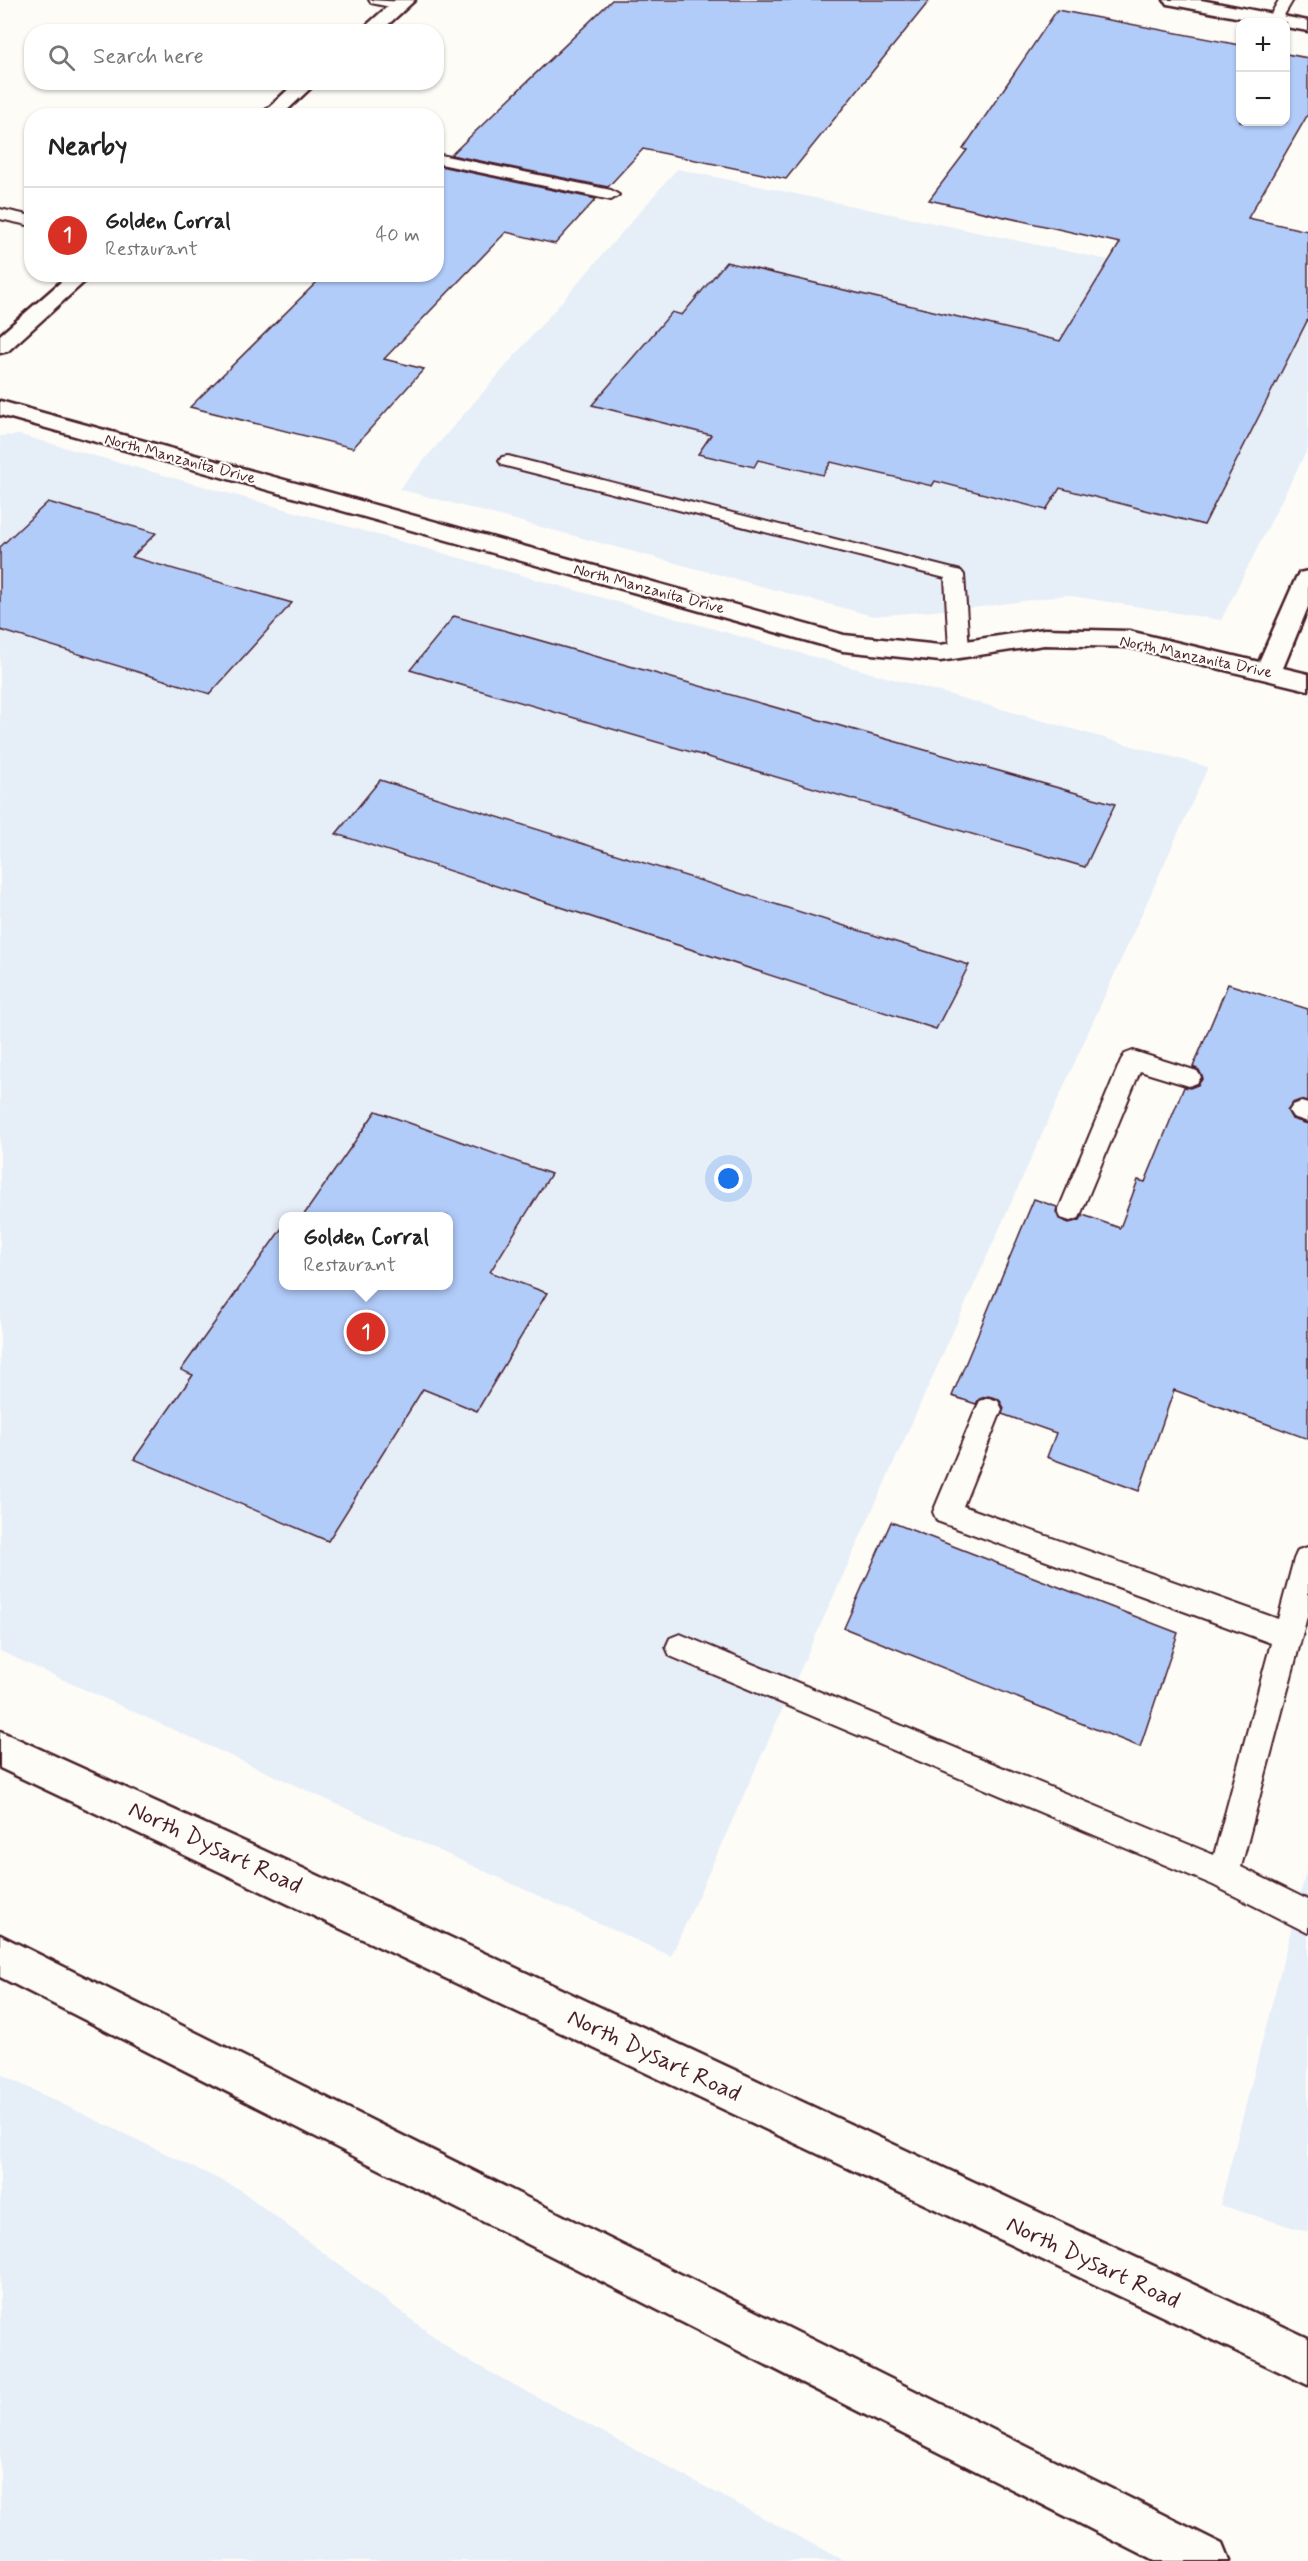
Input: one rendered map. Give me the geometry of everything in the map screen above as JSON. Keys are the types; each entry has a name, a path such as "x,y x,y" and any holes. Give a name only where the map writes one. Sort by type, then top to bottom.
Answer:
{"main road":[{"path":"1173,0 1270,18"},
{"path":"377,24 403,2"},
{"path":"1290,22 1308,26"},
{"path":"278,108 299,90"},
{"path":"0,346 74,282"},
{"name":"North Manzanita Drive","path":"0,408 843,643 940,653 1044,637 1129,639 1308,682"},
{"path":"1268,672 1308,578"},
{"name":"North Dysart Road","path":"0,1749 1308,2362"},
{"path":"0,1955 1205,2561"}],"lane":[{"path":"376,0 403,2"},
{"path":"1276,18 1286,0"},
{"path":"444,160 611,195"},
{"path":"0,214 24,219"},
{"path":"508,461 954,576 959,651"},
{"path":"1070,1211 1133,1060 1189,1077"},
{"path":"989,1409 947,1512 1286,1635"},
{"path":"1224,1874 1308,1559"},
{"path":"680,1647 1224,1874 1308,1917"}],"shaded area":[{"path":"677,169 1308,302 1308,448 1221,620 1066,595 980,607 873,616 399,489"},
{"path":"20,435 1208,767 671,1956 0,1651 0,436"},
{"path":"1308,1864 1308,2232 1220,2205"},
{"path":"0,2074 239,2189 458,2355 844,2561 0,2561"}],"building":[{"path":"612,0 930,0 786,179 643,149 608,187 451,155"},
{"path":"1057,10 1236,44 1236,126 1290,126 1290,55 1308,58 1308,114 1248,218 1308,231 1308,319 1204,525 1060,488 1046,510 935,481 932,486 831,462 823,475 758,460 754,467 698,454 711,435 592,405 672,312 682,315 726,262 1060,341 1120,243 929,200 967,150 963,149"},
{"path":"444,167 596,199 555,244 506,232 384,359 424,369 353,448 190,407 317,282 444,282"},
{"path":"48,502 156,533 132,557 292,603 210,694 0,630 0,547"},
{"path":"454,616 1115,804 1085,867 410,670"},
{"path":"380,780 969,965 936,1029 336,834"},
{"path":"1228,984 1308,1009 1308,1102 1300,1100 1292,1103 1287,1110 1292,1119 1308,1124 1308,1439 1174,1390 1139,1491 1047,1457 1056,1433 1002,1414 1004,1408 999,1399 988,1396 979,1399 976,1404 952,1396 1034,1199 1057,1207 1056,1212 1059,1219 1069,1223 1080,1220 1083,1215 1120,1228 1138,1180 1145,1182 1184,1087 1190,1088 1198,1085 1203,1078 1199,1070 1193,1067"},
{"path":"376,1111 551,1174 490,1272 547,1293 477,1411 423,1389 328,1541 134,1459 193,1375 181,1370 279,1232 279,1290 453,1290 453,1212 306,1212"},
{"path":"891,1522 1178,1633 1140,1747 844,1628"}],"place":[{"name":"Golden Corral","path":"366,1332"}]}
